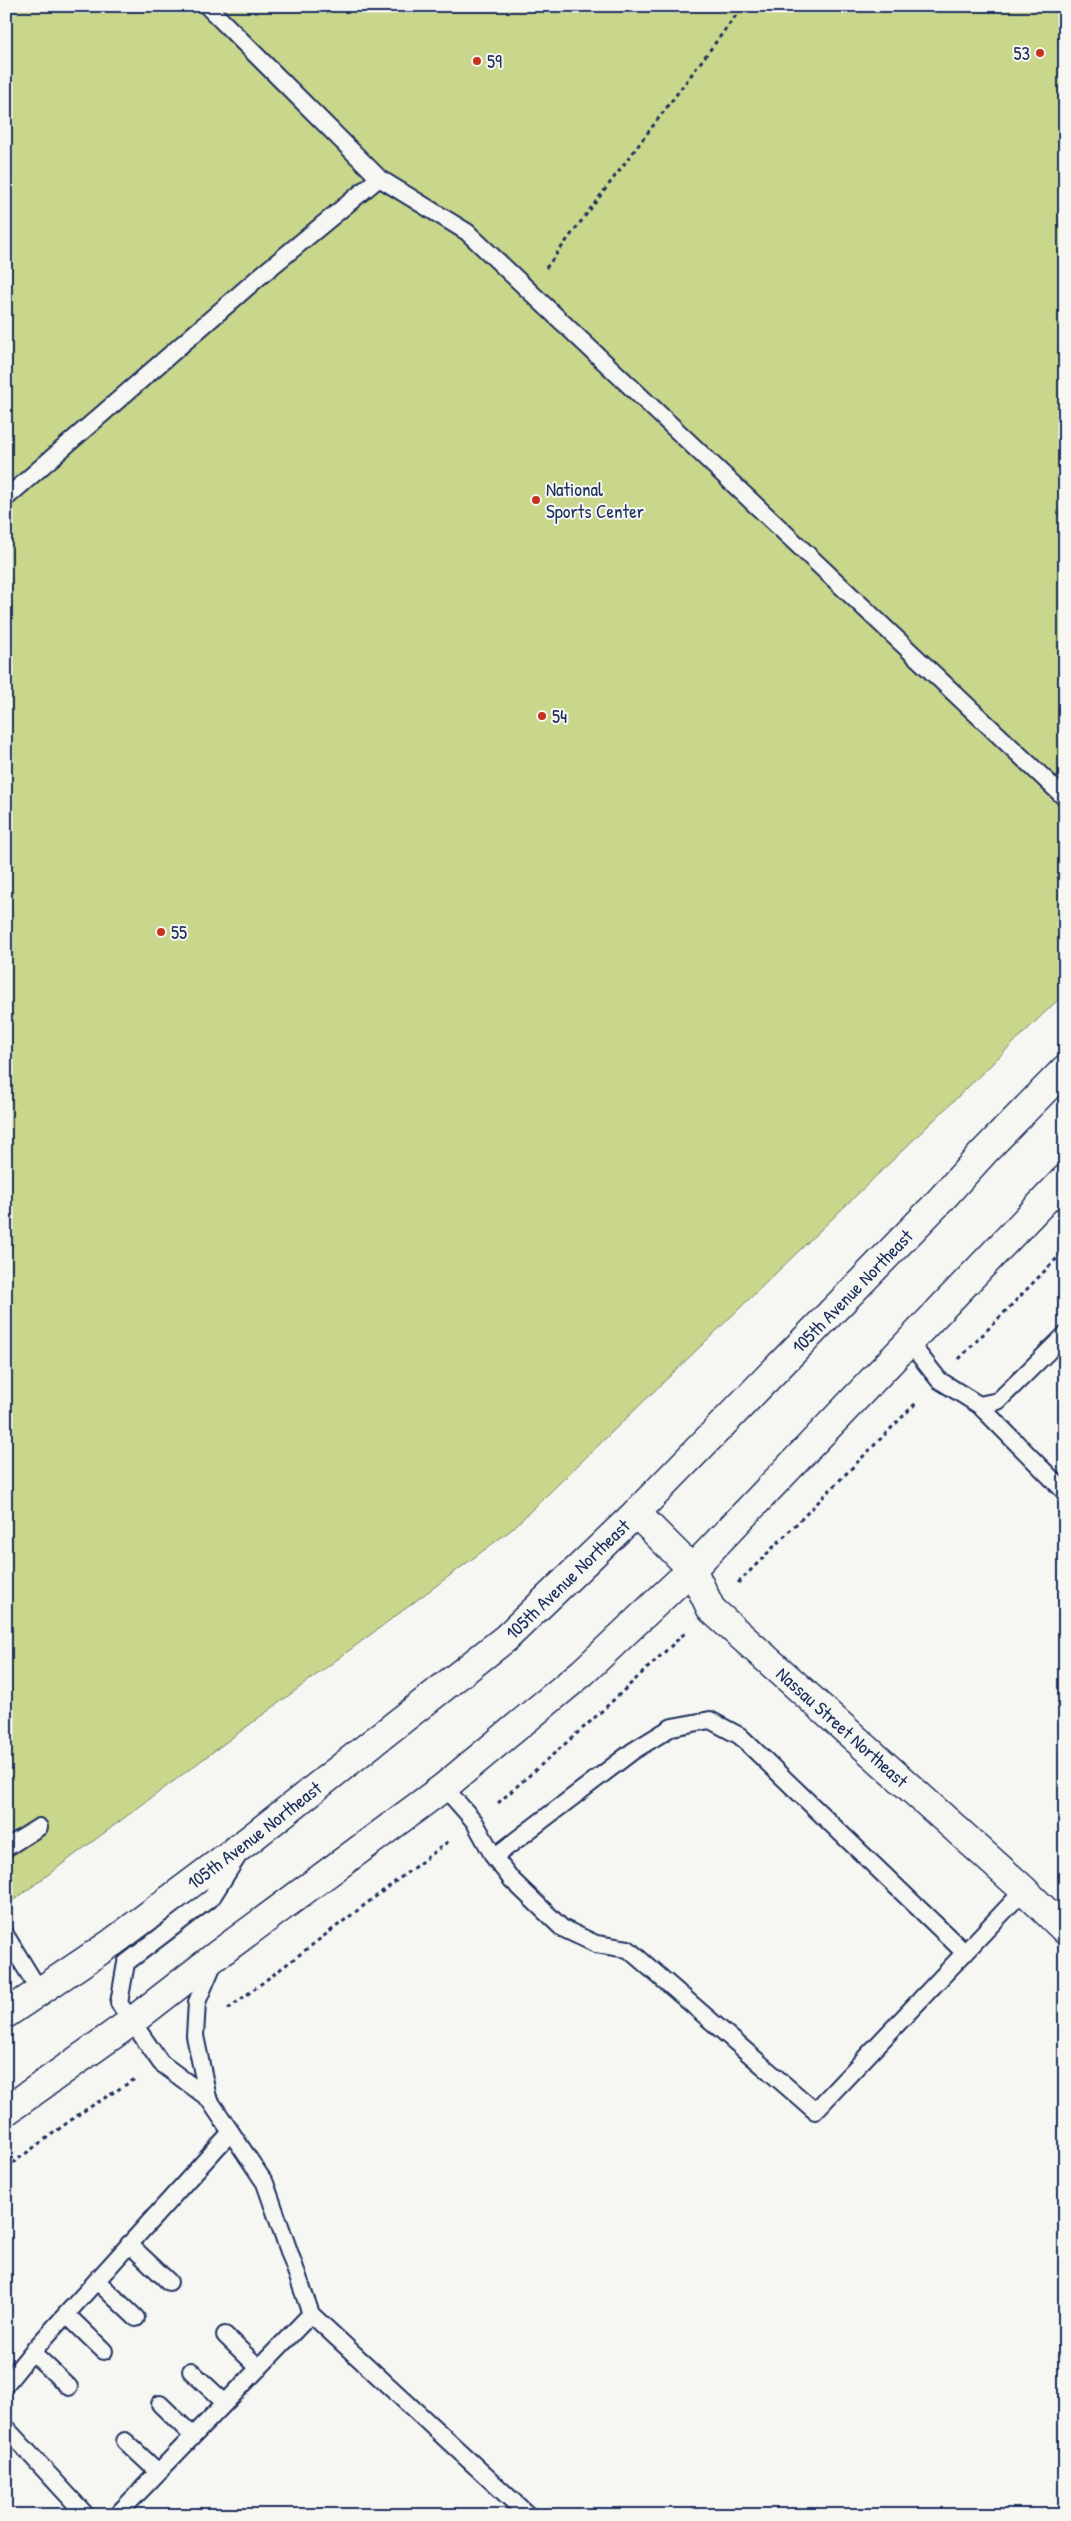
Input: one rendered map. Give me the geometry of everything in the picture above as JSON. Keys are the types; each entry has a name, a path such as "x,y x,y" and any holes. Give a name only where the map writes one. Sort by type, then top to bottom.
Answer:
{"street":[{"name":"105th Avenue Northeast","path":"6,2014 113,1942 249,1840 506,1638 636,1513 935,1206 984,1152 1065,1069"},
{"path":"6,2111 131,2022 217,1955 444,1787 583,1672 692,1569 1065,1179"},
{"name":"Nassau Street Northeast","path":"636,1513 692,1569 711,1609 1024,1890 1065,1930"}],"lane":[{"path":"207,6 379,178 466,232 1065,798"},
{"path":"6,498 259,277 379,178"},
{"path":"979,1404 998,1402 1065,1335"},
{"path":"909,1342 939,1380 979,1404 1065,1492"},
{"path":"494,1856 640,1746 672,1727 710,1720 740,1736 964,1952"},
{"path":"444,1787 474,1821 494,1856 512,1880 562,1928 596,1944 628,1949 815,2111 1024,1890"},
{"path":"6,1848 39,1827"},
{"path":"249,1840 212,1897 126,1963 119,2003 161,2063 208,2098 265,2183 311,2314 528,2515"},
{"path":"6,1936 39,1990"},
{"path":"208,2098 195,2036 198,2002 217,1955"},
{"path":"6,2384 32,2352 231,2132"},
{"path":"129,2244 169,2282"},
{"path":"97,2281 136,2318"},
{"path":"66,2314 104,2351"},
{"path":"116,2515 311,2314"},
{"path":"224,2335 259,2368"},
{"path":"32,2352 69,2387"},
{"path":"191,2371 225,2403"},
{"path":"160,2404 193,2436"},
{"path":"6,2428 86,2515"},
{"path":"125,2441 158,2472"}],"path":[{"path":"529,291 743,6"}],"green space":[{"name":"National Sports Center","path":"6,6 1065,6 1065,993 511,1530 6,1906"}],"place":[{"name":"53","path":"1040,53"},
{"name":"59","path":"477,61"},
{"name":"National Sports Center","path":"536,500"},
{"name":"54","path":"542,716"},
{"name":"55","path":"161,932"}]}
